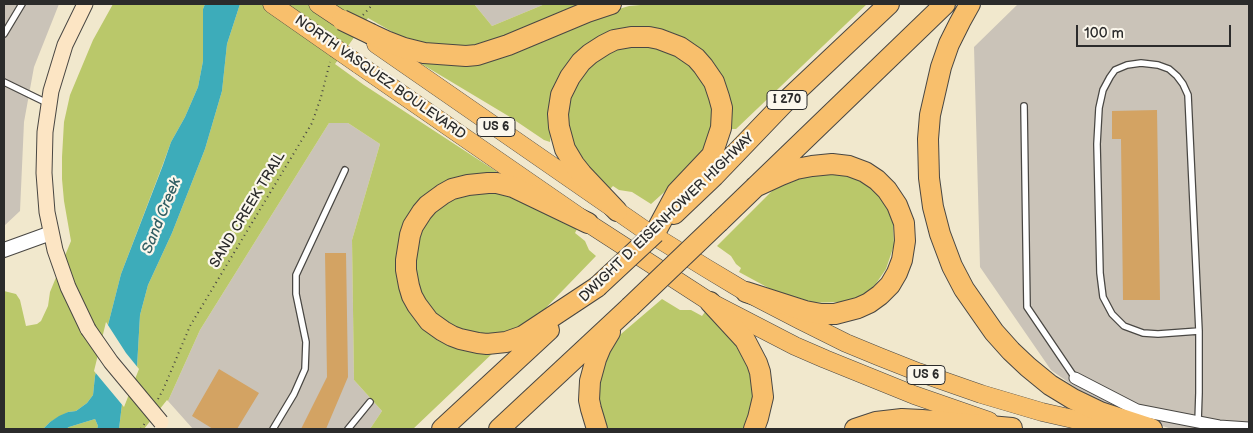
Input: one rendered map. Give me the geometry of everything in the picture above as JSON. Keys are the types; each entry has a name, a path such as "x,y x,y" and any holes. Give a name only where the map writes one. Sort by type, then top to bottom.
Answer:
{"highway":[{"name":"NORTH VASQUEZ BOULEVARD","path":"272,4 588,222 710,302 825,360 914,395 1014,429"},
{"name":"NORTH VASQUEZ BOULEVARD","path":"318,4 362,29 617,211 685,256 746,292 846,343 918,372 1007,402 1117,429"},
{"path":"362,29 386,42 424,53 477,55 508,45 611,4"},
{"name":"DWIGHT D. EISENHOWER HIGHWAY","path":"442,429 655,233 683,196 714,176 784,103 889,4"},
{"name":"I 270","path":"499,429 630,307 946,4"},
{"path":"970,4 949,44 941,67 930,115 928,139 929,178 933,207 940,234 952,266 964,289 1011,352 1050,385 1100,412 1152,429"},
{"path":"617,211 582,174 568,155 559,127 558,114 561,95 570,77 590,54 614,40 631,37 649,38 671,43 696,58 714,82 720,96 722,108 721,128 712,155 683,196"},
{"path":"746,292 805,311 821,314 835,314 858,308 869,303 890,285 902,260 905,241 904,223 897,205 887,190 865,172 849,166 832,164 796,169 755,187"},
{"path":"588,222 513,187 497,183 468,185 452,189 428,205 413,226 407,245 406,270 412,296 429,321 452,336 469,342 487,344 506,342 523,336 596,287"},
{"path":"710,302 745,340 757,363 763,396 754,429"},
{"path":"597,429 589,400 592,371 606,337 630,307"},
{"path":"855,429 876,422 902,419 1014,429"}],"main road":[{"path":"85,4 65,45 55,76 49,104 44,148 47,212 60,267 75,304 92,336 165,427"}],"street":[{"path":"4,250 51,233"},
{"path":"1075,378 1137,410 1219,426 1249,428"}],"lane":[{"path":"4,34 22,4"},
{"path":"1198,422 1199,331 1188,95 1183,84 1169,69 1158,65 1128,64 1115,70 1110,77 1103,90 1099,108 1097,154 1100,273 1103,298 1112,314 1124,326 1143,333 1158,334 1199,331"},
{"path":"4,82 49,104"},
{"path":"1024,106 1027,307 1075,378"},
{"path":"273,429 294,394 305,369 306,342 296,294 296,276 345,170"},
{"path":"348,429 370,402"}],"path":[{"path":"362,29 373,4"},
{"name":"SAND CREEK TRAIL","path":"154,406 163,390 190,326 312,123 331,61"},
{"path":"141,429 145,421"}],"shaded area":[{"path":"4,4 59,4 34,67 24,122 20,211 4,226"},
{"path":"474,4 545,4 492,26"},
{"path":"1018,4 1249,4 1249,429 1172,429 1104,408 1051,370 980,267 974,47"},
{"path":"329,123 348,123 380,144 352,240 354,380 382,411 370,429 193,429 168,401 200,330"}],"green space":[{"path":"113,4 205,4 203,9 203,61 198,87 185,117 171,142 121,274 95,376 93,395 87,403 76,411 68,412 50,422 43,429 4,429 4,291 16,294 20,300 26,326 37,324 41,321 48,306 50,292 71,241 62,179 64,122 70,95 93,40"},
{"path":"240,4 474,4 492,26 545,4 582,4 500,39 465,46 434,46 403,38 368,18 335,64 505,177 421,200 408,302 495,351 413,429 370,429 382,411 354,380 352,240 380,144 348,123 329,123 200,330 168,401 144,429 119,429 122,404 137,367 140,315 148,285 172,233 205,149 222,91 227,44"},
{"path":"652,4 867,4 736,129 728,129 699,48 686,39 668,31 641,27 623,28 606,33 580,51 554,100 550,142 420,63 421,57 444,61 629,6"},
{"path":"666,45 702,74 716,121 701,159 651,204 632,192 619,190 613,186 610,189 597,179 576,157 565,117 576,77 609,48"},
{"path":"835,170 868,183 885,202 893,222 894,245 886,269 875,285 864,294 853,300 840,302 804,303 776,292 739,272 741,268 731,256 717,246 773,190 787,181"},
{"path":"473,188 538,202 577,229 575,233 585,241 589,250 596,256 537,317 521,328 503,335 469,335 439,319 424,302 413,266 422,225 444,201"},
{"path":"662,299 680,310 691,310 702,316 705,312 729,327 758,383 748,429 606,429 602,424 597,385 611,346 621,334"},
{"path":"95,419 98,426 97,429 66,429 69,427"}],"water":[{"name":"Sand Creek","path":"205,4 240,4 227,44 222,91 205,149 172,233 148,285 140,315 137,367 122,404 119,429 97,429 98,426 95,419 66,429 43,429 59,416 76,411 87,403 93,395 95,376 121,274 171,142 185,117 198,87 203,61 203,9"}],"pier":[{"path":"106,322 139,369 124,407 94,371"}],"building":[{"path":"1157,110 1160,300 1123,300 1121,139 1112,139 1112,111"},
{"path":"325,253 346,253 348,377 326,429 301,429 327,377"},
{"path":"219,369 259,393 237,429 213,429 192,416"}]}
